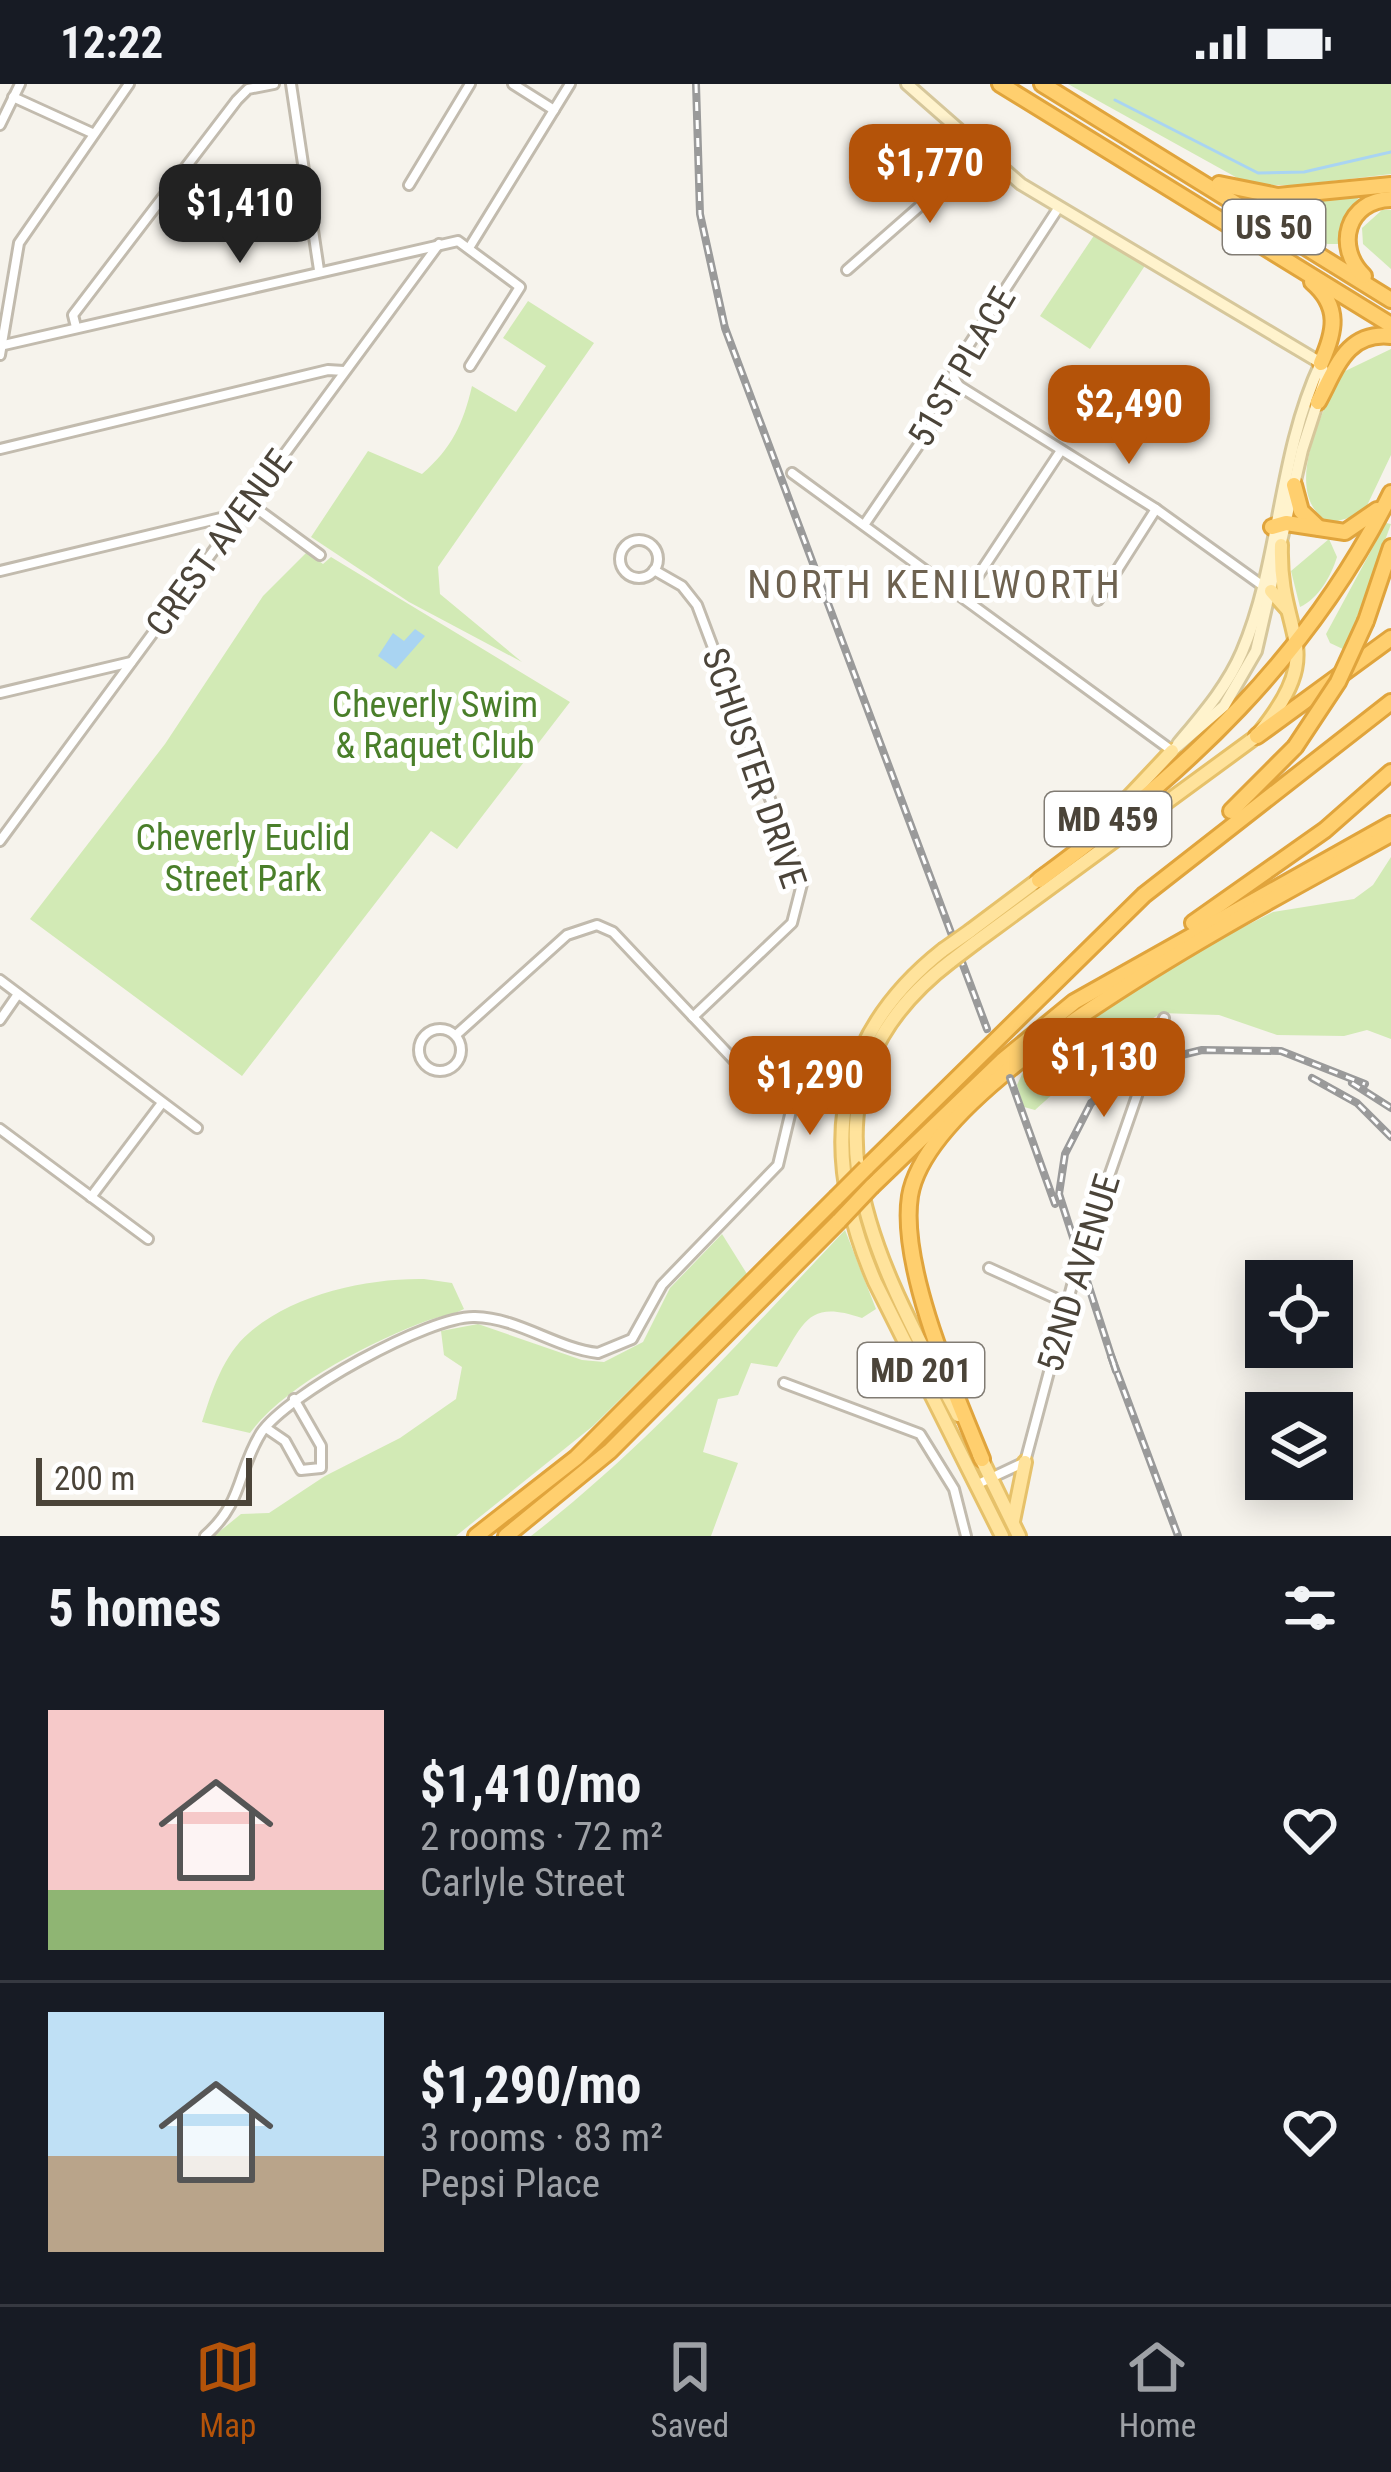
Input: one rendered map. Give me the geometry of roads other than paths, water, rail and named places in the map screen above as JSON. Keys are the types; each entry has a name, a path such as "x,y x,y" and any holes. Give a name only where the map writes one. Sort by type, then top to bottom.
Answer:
{"highway":[{"name":"US 50","path":"1000,84 1391,325"},
{"name":"US 50","path":"1042,84 1391,299"},
{"path":"1157,153 1252,194 1391,185"},
{"path":"1391,199 1360,209 1346,238 1354,266 1391,299"},
{"path":"1271,249 1320,289 1330,305 1334,332 1321,363"},
{"path":"1321,363 1366,338 1391,336"},
{"path":"1318,402 1344,352"},
{"path":"1294,484 1303,514 1330,532"},
{"path":"1279,525 1330,532 1364,524 1391,493"},
{"name":"MD 201","path":"1039,880 1178,772 1299,642 1353,563 1391,493"},
{"path":"476,1536 587,1449 1295,747 1338,682 1391,547"},
{"name":"MD 201","path":"1257,736 1391,638"},
{"path":"1144,895 1391,702"},
{"path":"506,1536 610,1451 872,1186 1022,1043 1325,830 1391,772"},
{"path":"1130,967 1391,824"},
{"path":"982,1459 944,1367 910,1231 910,1193 924,1158 1015,1067 1085,1010 1391,834"}],"main road":[{"path":"907,84 988,157 1059,207 1321,363"},
{"name":"MD 459","path":"1266,588 1282,545 1279,525 1325,379 1321,363"},
{"name":"MD 459","path":"1039,880 1120,808 1172,752 1206,726 1240,684 1259,641 1295,426 1321,363"},
{"path":"1257,736 1293,688 1299,642 1282,545"},
{"path":"1266,588 1291,615"},
{"name":"MD 201","path":"1019,1536 861,1249 843,1173 859,1054 882,1010 947,956 1257,736"},
{"name":"MD 201","path":"973,937 1039,880"},
{"name":"MD 201","path":"850,1105 855,1171 870,1233 892,1289 982,1459 999,1536"},
{"path":"1013,1522 1025,1462"}],"street":[{"path":"0,125 20,84"},
{"path":"129,84 20,243 2,350 76,327 458,241 520,287 470,366"},
{"path":"76,327 73,315 237,100 248,89 274,84"},
{"path":"291,84 319,270"},
{"path":"410,185 470,84"},
{"path":"513,84 554,110"},
{"path":"469,248 570,84"},
{"path":"14,97 92,133"},
{"path":"847,271 952,178 988,157"},
{"name":"51ST PLACE","path":"864,525 959,386 953,376 963,353 1059,207"},
{"name":"CREST AVENUE","path":"0,842 439,244"},
{"path":"0,449 328,370 344,371"},
{"path":"959,386 1156,509 1266,588"},
{"path":"964,598 1060,452"},
{"path":"792,473 1172,752"},
{"path":"248,502 320,555"},
{"path":"1098,600 1156,509"},
{"path":"0,571 225,518 234,523"},
{"path":"638,540 652,546 658,559 654,570 641,578 626,572 620,557 625,546 638,540"},
{"name":"SCHUSTER DRIVE","path":"654,570 682,586 697,605 802,884 792,923 693,1017"},
{"path":"0,693 133,662"},
{"path":"96,670 107,680 108,695"},
{"path":"456,1035 567,935 587,926 613,932 746,1073 795,1094 850,1105"},
{"path":"0,980 197,1128"},
{"path":"0,1020 18,994"},
{"name":"52ND AVENUE","path":"1025,1462 1066,1303 1164,1018"},
{"path":"439,1028 456,1035 461,1053 451,1068 439,1071 423,1061 420,1043 427,1033 439,1028"},
{"path":"206,1536 236,1500 266,1427 293,1400 418,1332 455,1318 493,1318 598,1353 632,1339 662,1285 778,1165 795,1094"},
{"path":"91,1198 163,1103"},
{"path":"0,1129 148,1240"},
{"path":"988,1268 1066,1303"},
{"path":"784,1383 920,1434 954,1489 966,1536"},
{"path":"266,1427 279,1434 301,1470 321,1468 321,1446 293,1400"},
{"path":"986,1482 1025,1462"}],"water":[{"path":"415,629 425,636 396,669 378,656 393,633 404,641"}],"waterway":[{"path":"1115,100 1258,173 1304,172 1391,152"}],"railway":[{"path":"696,84 700,214 725,328 987,1029"},
{"path":"1116,1371 1059,1194 1065,1154 1091,1103 1141,1065 1202,1050 1281,1051 1365,1084"},
{"path":"1010,1078 1055,1204"},
{"path":"1312,1078 1357,1103 1391,1137"},
{"path":"1352,1083 1391,1108"},
{"path":"1111,1356 1178,1536"}],"district":[{"name":"NORTH KENILWORTH","path":"935,585"}],"park label":[{"name":"Cheverly Swim & Raquet Club","path":"435,726"},
{"name":"Cheverly Euclid Street Park","path":"243,858"}]}
